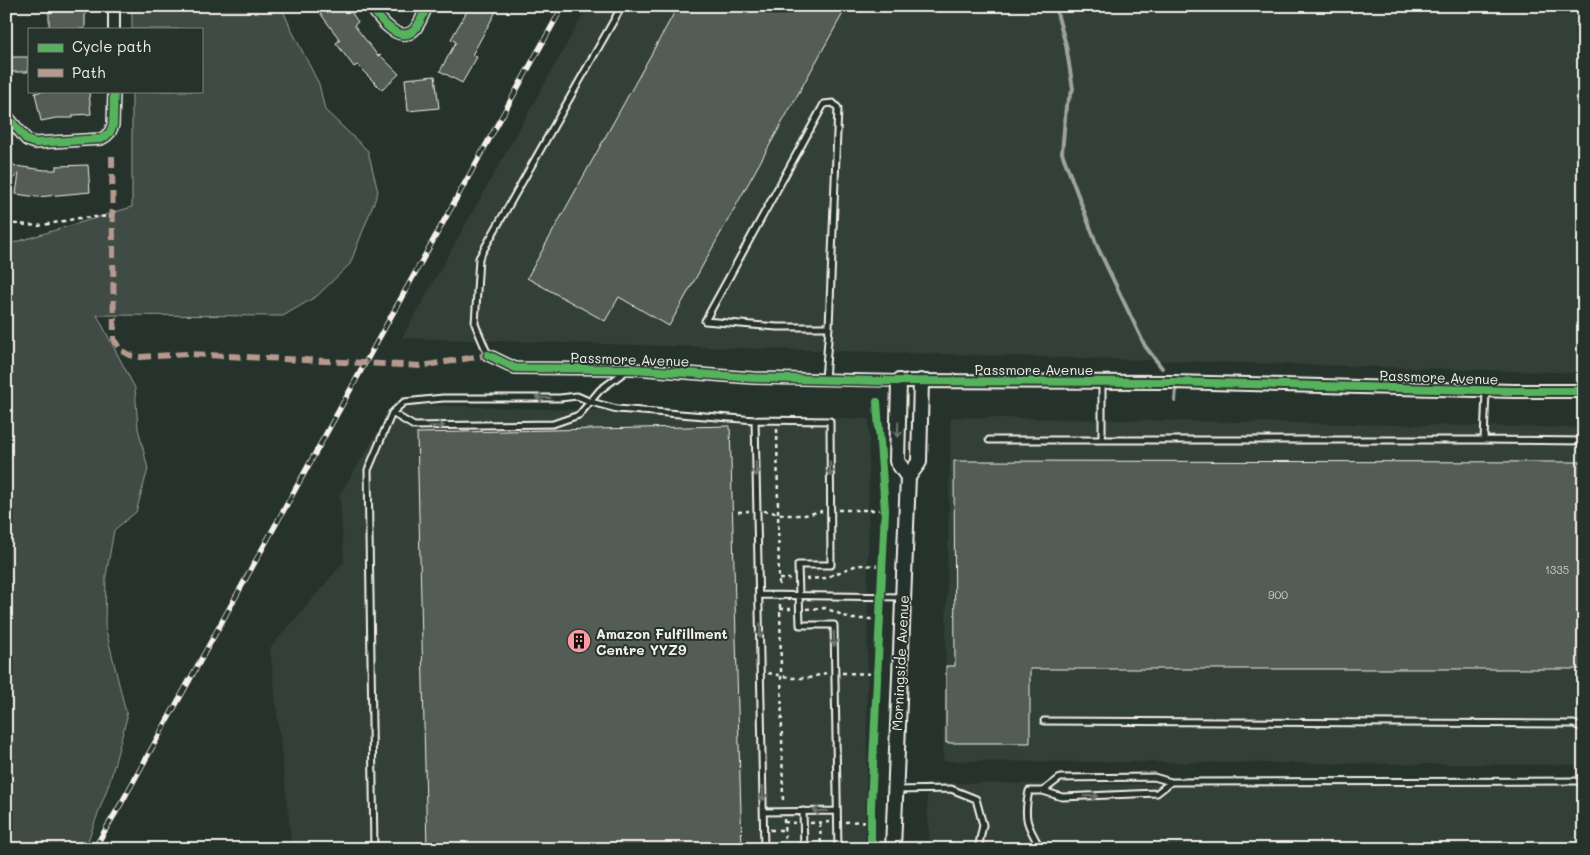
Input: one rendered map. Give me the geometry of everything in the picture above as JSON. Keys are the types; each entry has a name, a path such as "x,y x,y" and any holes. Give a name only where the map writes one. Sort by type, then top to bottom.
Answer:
{"main road":[{"name":"Morningside Avenue","path":"899,381 897,461 908,477"},
{"name":"Morningside Avenue","path":"893,849 908,477 919,462 921,381"}],"street":[{"path":"114,6 114,28"},
{"path":"371,6 381,22 402,34 409,34 416,29 426,8"},
{"path":"6,115 27,140 35,143 101,139 110,132 114,116 114,92"},
{"name":"Passmore Avenue","path":"488,355 515,368 628,369 753,378 899,381 1172,382 1584,391"}],"lane":[{"path":"488,355 475,324 479,258 622,6"},
{"path":"825,380 829,327 838,108 833,103 824,104 705,321 777,327 829,327"},
{"path":"392,413 414,426 553,424 579,415 600,390 628,369"},
{"path":"1102,382 1102,440"},
{"path":"1484,440 1486,390"},
{"path":"374,849 368,470 392,413 404,402 443,398 560,398 577,396 617,409 755,420 830,421 831,565 798,566 800,625 834,625 838,849"},
{"path":"755,420 764,849"},
{"path":"989,440 1584,441"},
{"path":"759,595 903,597"},
{"path":"1044,721 1574,724 1584,729"},
{"path":"1043,791 1060,778 1154,777 1171,782 1584,781"},
{"path":"1041,849 1027,826 1026,805 1029,791 1043,791 1062,797 1157,793 1171,782"},
{"path":"895,790 951,789 976,799 983,825 978,849"},
{"path":"803,811 804,849"},
{"path":"763,812 837,811"}],"path":[{"path":"6,224 38,226 79,218 112,216"},
{"path":"777,420 785,849"},
{"path":"738,512 768,511 778,514 805,515 830,510 885,510"},
{"path":"780,609 825,608 852,619 880,619"},
{"path":"760,673 809,678 828,673 878,674"},
{"path":"784,822 871,821"},
{"path":"820,823 821,849"},
{"path":"764,830 784,830"}],"shaded area":[{"path":"132,6 281,6 319,84 325,110 368,151 378,192 350,264 317,296 283,316 97,315 135,388 138,428 148,469 136,512 114,530 106,576 105,626 127,717 110,781 85,849 6,849 6,245 132,207 132,92 202,92 202,28 132,28"},
{"path":"588,6 1584,6 1584,373 402,338"},
{"path":"395,404 869,419 866,849 292,849 270,648 344,562 340,494"},
{"path":"951,417 1584,428 1584,765 943,761"},
{"path":"926,783 1584,786 1584,849 930,849"}],"building":[{"path":"49,6 85,6 85,28 49,28"},
{"path":"317,6 347,6 358,22 354,25 378,56 380,55 399,74 382,90 357,65 354,67 336,43 340,40"},
{"path":"470,6 499,6 472,55 477,57 462,83 440,71 456,42 451,39"},
{"path":"678,6 847,6 669,326 619,297 605,321 527,278"},
{"path":"6,57 28,57 28,72 6,72"},
{"path":"435,76 439,108 408,111 405,79"},
{"path":"89,92 91,114 73,115 73,118 56,118 41,121 35,93"},
{"path":"6,156 15,166 45,170 56,170 56,166 88,165 90,192 37,197 16,194 19,173 6,185"},
{"name":"Amazon Fulfillment Centre YYZ9","path":"730,426 742,849 427,849 417,433"},
{"path":"954,461 1584,462 1584,669 1030,669 1030,743 946,743 946,666 955,666"}],"waterway":[{"path":"1055,6 1066,45 1073,89 1066,106 1062,153 1098,248 1145,346 1162,368"},
{"path":"1175,401 1176,388"}],"railway":[{"path":"94,849 122,802 563,6"}],"marked path":[{"path":"112,156 114,339 120,350 129,355 141,357 188,354 421,366 488,355"}],"cycle path":[{"path":"371,6 385,24 397,33 404,34 410,33 416,28 427,6"},
{"path":"6,115 27,140 35,143 101,139 110,132 113,125 114,92"},
{"path":"488,355 515,368 634,369 753,378 878,381 1172,382 1514,391 1584,391"},
{"path":"871,849 871,806 885,510 877,402"}],"place":[{"name":"Amazon Fulfillment Centre YYZ9","path":"579,641"}]}
